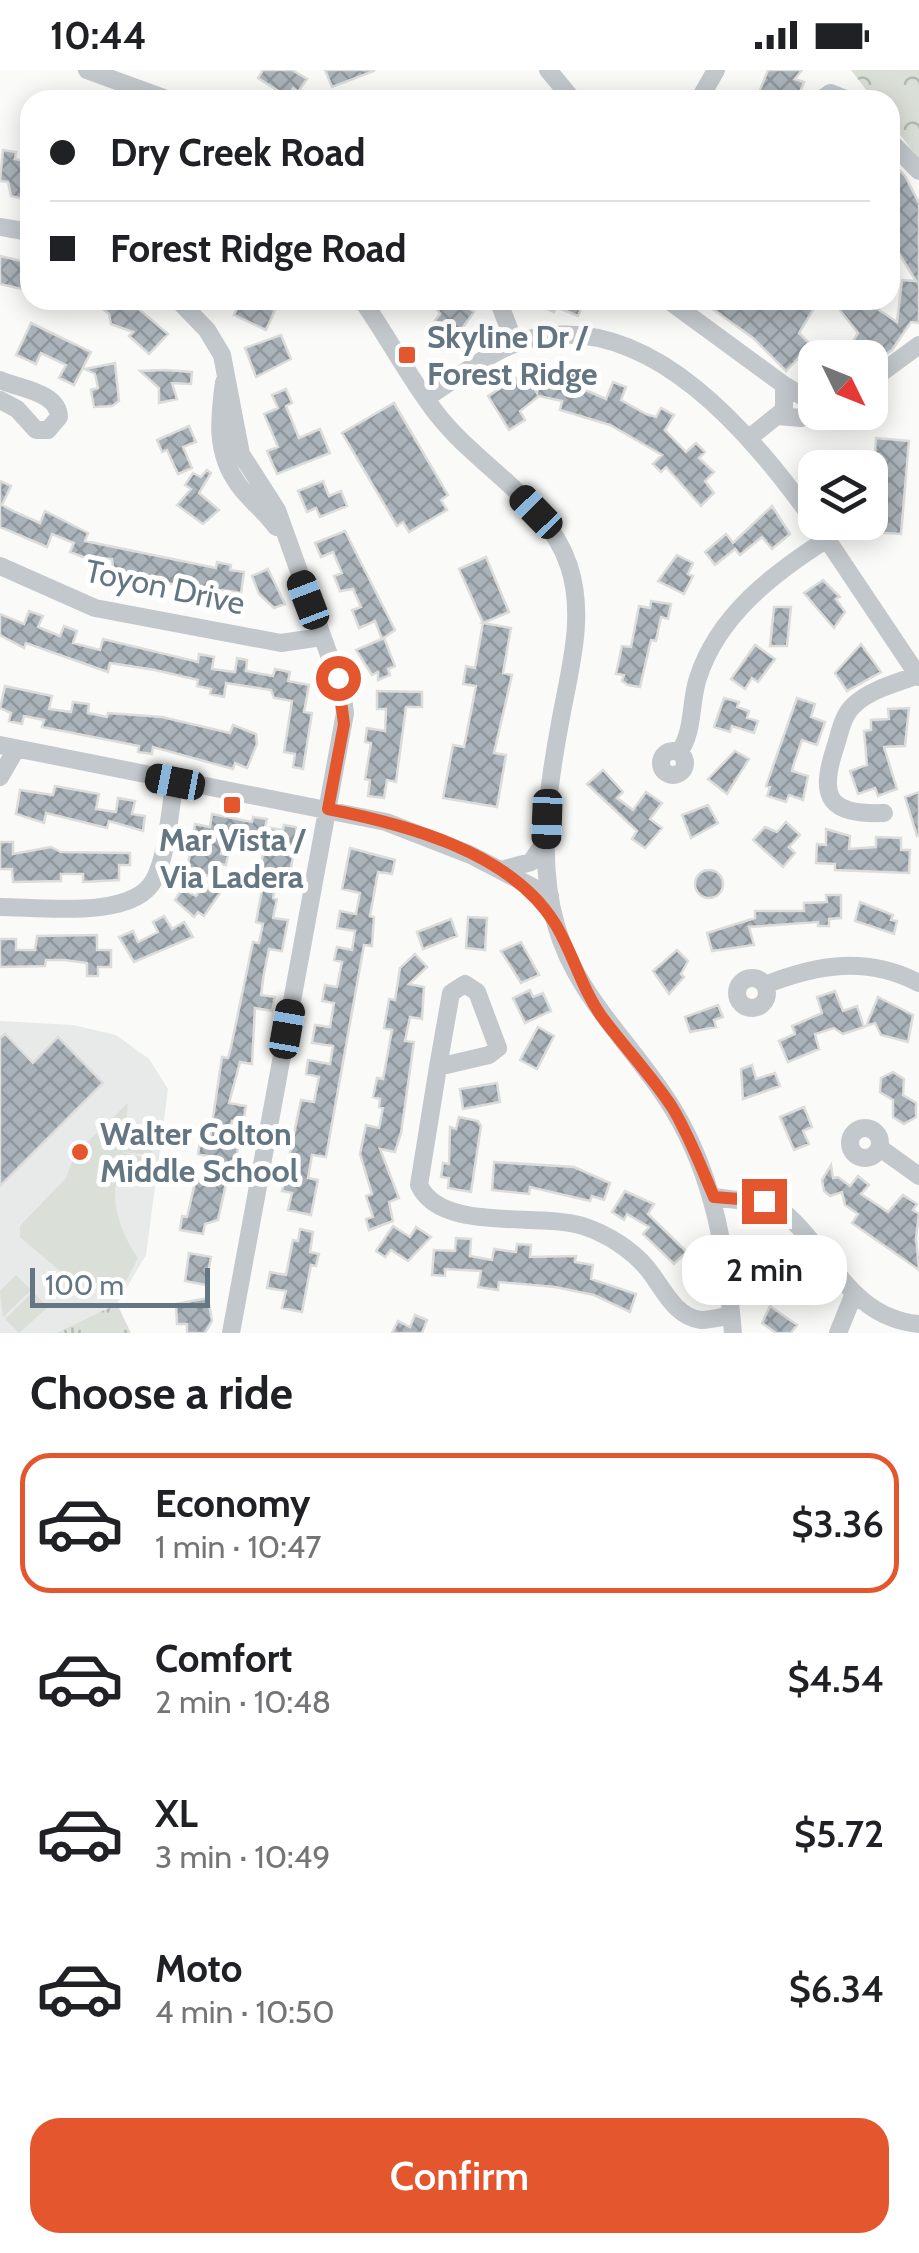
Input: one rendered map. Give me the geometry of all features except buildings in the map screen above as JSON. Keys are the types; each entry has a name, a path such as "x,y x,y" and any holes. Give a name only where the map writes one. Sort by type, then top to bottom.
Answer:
{"street":[{"path":"88,70 142,90"},
{"path":"548,70 564,90"},
{"path":"900,151 919,171"},
{"path":"188,310 207,330 225,364 240,454 277,510 288,550 342,691 345,713 231,1333"},
{"path":"369,310 426,398 466,446 536,512 564,550 570,569 576,630 559,726 546,839 555,923 592,1002 673,1110 714,1197 732,1324 686,1314 636,1257 593,1230 548,1220 453,1214 432,1203 419,1185 438,1067 451,994 465,984 478,992 498,1048 490,1056 438,1067"},
{"path":"502,310 515,344"},
{"path":"682,310 798,394"},
{"path":"426,398 515,344 574,334 625,346 691,386 749,438 798,500"},
{"path":"888,368 919,345"},
{"path":"0,380 50,397 58,406 59,418 53,428 36,430 18,409 0,400"},
{"path":"749,438 778,416 786,402 784,385"},
{"path":"778,416 798,418"},
{"path":"679,752 686,741 700,670 719,634 751,596 827,540"},
{"path":"829,540 919,676 869,694 852,707 828,768 826,788 835,804 854,814 884,813"},
{"name":"Toyon Drive","path":"0,566 95,608 281,643 322,637"},
{"path":"0,777 7,748 328,809 412,831 550,896"},
{"path":"0,907 111,907 140,896 159,868 175,782"},
{"path":"499,870 531,862 546,839"},
{"path":"499,870 555,923"},
{"path":"765,984 804,971 850,965 875,965 919,983"},
{"path":"880,1148 919,1176"},
{"path":"714,1197 774,1204 853,1296 883,1314 919,1324"},
{"path":"838,1333 853,1296"}],"shaded area":[{"name":"Walter Colton Middle School","path":"0,1021 73,1025 116,1035 149,1059 168,1089 146,1255 117,1304 56,1333 0,1333"}],"green space":[{"path":"851,70 919,70 919,160 900,134 900,90 866,90"},
{"path":"128,1103 126,1124 156,1128 151,1155 121,1152 151,1159 148,1186 116,1183 120,1222 138,1258 119,1294 60,1271 20,1237 20,1226 66,1178 75,1154"},
{"path":"16,1275 31,1290 3,1317 0,1291"},
{"path":"33,1292 48,1307 19,1333 5,1319"},
{"path":"117,1304 131,1333 56,1333"}],"place":[{"name":"Skyline Dr / Forest Ridge","path":"407,355"},
{"name":"Mar Vista / Via Ladera","path":"232,805"},
{"name":"Walter Colton Middle School","path":"80,1152"}],"route":[{"path":"338,678 344,724 328,809 386,822 442,842 499,870 527,893 555,923 592,1002 673,1110 714,1197 764,1201"}]}
